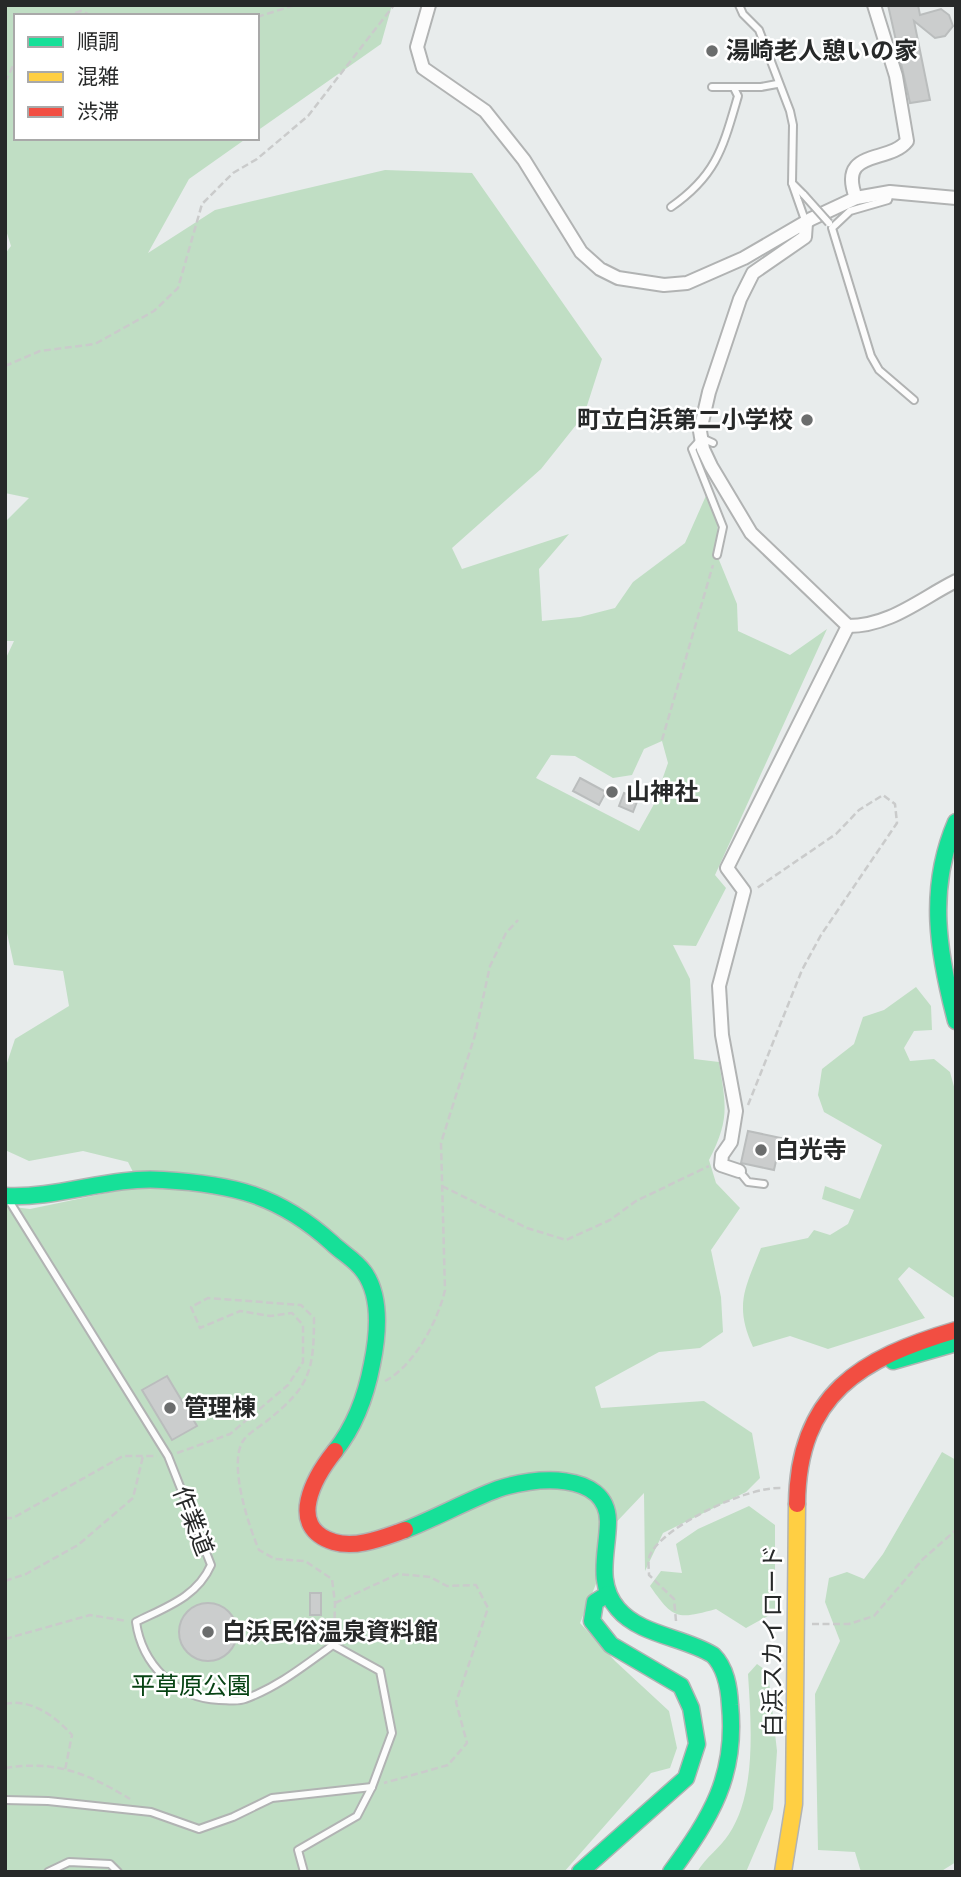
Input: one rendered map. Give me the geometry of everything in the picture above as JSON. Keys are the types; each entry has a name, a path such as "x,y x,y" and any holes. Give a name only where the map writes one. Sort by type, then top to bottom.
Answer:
{"street":[{"path":"429,5 417,47 423,68 485,111 524,160 566,232 600,269 618,278 644,283 687,283 744,258 856,198 890,192 956,198"},
{"path":"856,198 851,176 854,170 874,155 900,149 907,141 896,76 874,5"},
{"path":"806,223 805,237 757,269 740,299 709,392 707,441 711,466 751,533 848,626 875,624 895,617 956,581"},
{"path":"739,1171 721,1165 722,1155 731,1142 736,1111 722,1035 719,986 744,891 727,868 848,626"},
{"path":"956,822 943,856 936,904 943,969 956,1021"},
{"path":"6,1197 63,1194 124,1180 153,1179 234,1191 267,1198 295,1211 365,1273 376,1300 376,1332 366,1391 351,1428 318,1475 309,1495 309,1518 320,1535 343,1544 375,1542 499,1489 540,1482 584,1485 599,1493 608,1505 608,1594 626,1617 642,1628 668,1633 715,1656 726,1673 732,1722 730,1763 723,1792 704,1826 671,1872"},
{"name":"白浜スカイロード","path":"783,1872 794,1804 797,1489 808,1438 838,1385 866,1362 911,1342 956,1330"},
{"name":"白浜スカイロード","path":"821,1415 871,1371 906,1356 956,1343"},
{"path":"580,1872 614,1846 685,1778 696,1744 691,1708 681,1686 611,1645 592,1621 595,1602 608,1594"}],"lane":[{"path":"739,5 743,15 759,30 793,125 792,183 806,223"},
{"path":"712,87 777,84"},
{"path":"671,207 699,187 723,147 738,96 734,88"},
{"path":"792,183 830,225 871,356 879,370 914,401"},
{"path":"830,225 850,211 888,200 890,192"},
{"path":"707,441 692,449 723,527 717,555"},
{"path":"739,1171 748,1182 764,1184"},
{"name":"作業道","path":"6,1197 167,1456 211,1565 203,1584 181,1600 136,1622"},
{"path":"136,1622 139,1644 166,1682 202,1699 242,1700 280,1683 333,1645 380,1671 392,1733 372,1787 357,1816 298,1850 304,1872"},
{"path":"5,1800 48,1801 151,1812 199,1829 233,1817 272,1798 372,1787"},
{"path":"48,1872 69,1862 110,1864 118,1872"}],"path":[{"path":"259,16 295,5"},
{"path":"5,366 40,351 95,344 154,311 178,288 202,204 233,173 257,159 308,116 394,5"},
{"path":"5,82 14,64"},
{"path":"662,740 709,575"},
{"path":"744,891 756,889 785,871 836,834 859,810 883,795 895,804 897,822 821,935 803,970 747,1107"},
{"path":"366,1391 400,1374 442,1305 445,1290 441,1143 475,1035 490,966 506,933 518,920"},
{"path":"442,1186 527,1228 566,1240 610,1220 635,1201 690,1175"},
{"path":"5,1518 13,1518 123,1456 167,1456 230,1434 288,1385 303,1362 303,1325 292,1314 271,1316 240,1311 200,1328 191,1307 208,1298 302,1305 314,1318 314,1345 306,1381 296,1398 242,1441 238,1463 246,1521 258,1550 275,1559 305,1561 332,1580 335,1603 333,1645"},
{"path":"5,1581 26,1574 78,1545 133,1498 143,1456"},
{"path":"668,1633 677,1619 674,1599 649,1575 649,1555 666,1534 736,1498 777,1487 797,1489"},
{"path":"796,1628 823,1622 849,1624 874,1616 923,1559 956,1530"},
{"path":"335,1603 398,1574 430,1577 447,1586 476,1585 488,1608 456,1702 467,1742 448,1765 372,1787"},
{"path":"5,1639 90,1615 136,1622"},
{"path":"5,1704 14,1702 53,1714 66,1728 72,1735 65,1770"},
{"path":"5,1768 41,1763 98,1779 151,1812"}],"green space":[{"name":"平草原公園","path":"5,5 392,5 381,44 259,130 259,14 14,14 14,140 244,140 189,179 148,253 215,210 385,170 472,173 602,359 584,415 541,469 452,548 462,569 569,534 539,569 542,621 580,617 615,608 633,582 685,543 709,489 718,511 717,555 737,604 738,631 790,655 827,629 715,875 726,888 696,946 673,945 690,979 694,1059 719,1062 725,1112 716,1146 709,1160 716,1183 740,1208 711,1250 721,1297 723,1332 700,1348 659,1352 595,1387 601,1408 704,1401 752,1433 760,1478 746,1492 663,1533 645,1571 644,1493 607,1532 607,1557 580,1623 615,1661 669,1711 677,1748 670,1768 651,1773 564,1872 5,1872 5,1206 30,1209 140,1186 128,1162 83,1151 29,1161 5,1150 5,1069 15,1039 69,1006 63,971 14,965 5,924 5,660 14,641 5,641 5,522 29,498 5,493 5,254 11,246 5,227","holes":["662,741 668,763 653,806 639,831 536,778 551,755 575,756 613,778 632,775 644,749"]},
{"path":"916,987 931,1006 932,1030 914,1031 904,1048 910,1061 934,1059 950,1072 956,1094 956,1299 909,1267 898,1279 925,1318 828,1349 790,1336 753,1347 743,1308 746,1286 761,1248 808,1238 814,1230 830,1235 848,1224 854,1210 822,1199 825,1186 860,1199 882,1145 824,1112 818,1095 822,1069 854,1044 863,1017 884,1010"},
{"path":"942,1452 956,1460 956,1862 940,1872 861,1872 855,1852 818,1850 815,1694 840,1641 825,1602 829,1578 847,1572 864,1579 883,1554"},
{"path":"749,1506 775,1525 775,1612 746,1628 716,1609 692,1615 671,1611 650,1586 661,1571 682,1573 676,1544 698,1529"},
{"path":"757,1664 768,1672 777,1751 773,1809 746,1872 697,1872 729,1834 744,1798 750,1756 748,1674"}],"building":[{"path":"888,5 918,5 920,15 941,9 949,15 953,26 945,36 935,38 914,21 930,100 910,103"},
{"path":"580,778 606,792 599,805 573,791"},
{"path":"624,793 638,799 633,812 619,806"},
{"name":"白光寺","path":"748,1131 781,1138 774,1170 741,1163"},
{"name":"管理棟","path":"167,1376 197,1426 172,1440 142,1390"},
{"path":"310,1593 321,1593 321,1615 310,1615"},
{"name":"白浜民俗温泉資料館","path":"202,1603 214,1603 229,1611 237,1626 237,1638 229,1653 214,1661 202,1661 187,1653 179,1638 179,1626 187,1611"}],"traffic: fast":[{"path":"956,822 941,872 938,921 944,971 956,1021"},
{"path":"5,1196 45,1194 123,1181 188,1182 254,1195 293,1213 312,1227 361,1268 370,1282 376,1304 376,1341 366,1388 354,1421 335,1451"},
{"path":"893,1361 956,1343"},
{"path":"405,1530 498,1489 529,1482 565,1481 582,1485 595,1493 604,1504 608,1521 604,1567 611,1599 627,1618 638,1625 713,1655 721,1666 728,1685 731,1730 725,1775 709,1814 671,1872"},
{"path":"580,1872 686,1778 697,1744 691,1708 681,1686 611,1645 592,1621 595,1602 608,1594"}],"traffic: slow":[{"path":"783,1872 794,1804 797,1504"}],"traffic: jam":[{"path":"797,1504 800,1466 809,1434 823,1408 841,1386 864,1368 891,1354 956,1330"},
{"path":"335,1451 313,1487 309,1500 311,1525 319,1535 334,1542 352,1544 405,1530"}],"place":[{"name":"湯崎老人憩いの家","path":"712,51"},
{"name":"町立白浜第二小学校","path":"807,420"},
{"name":"山神社","path":"612,792"},
{"name":"白光寺","path":"761,1150"},
{"name":"管理棟","path":"170,1408"},
{"name":"白浜民俗温泉資料館","path":"208,1632"}]}
